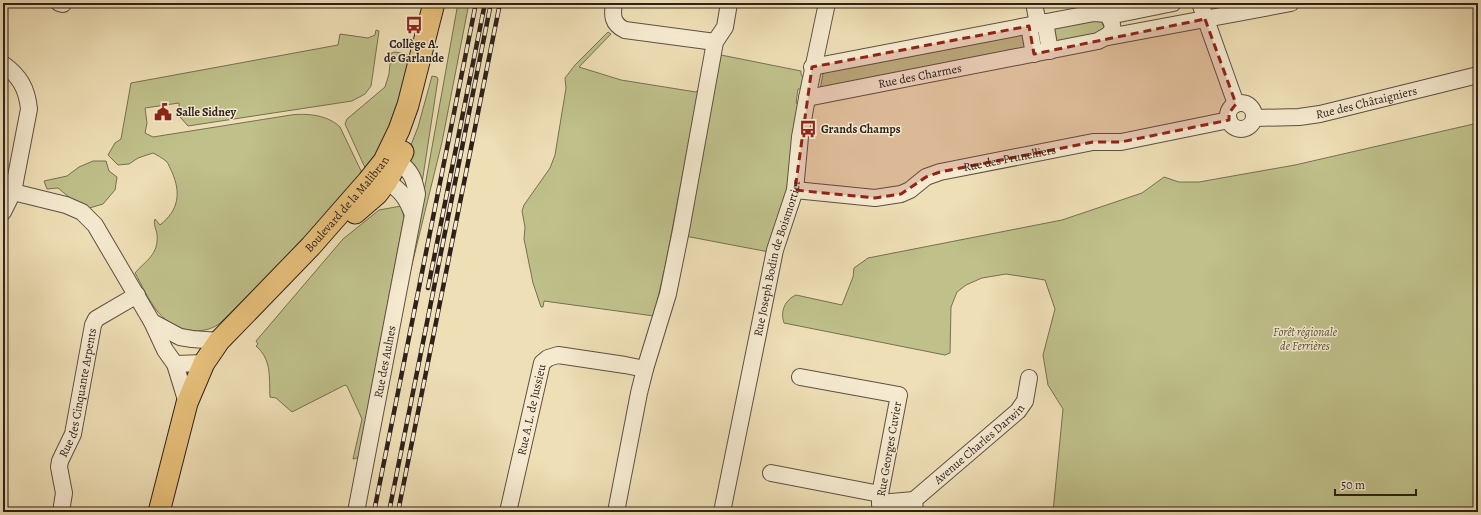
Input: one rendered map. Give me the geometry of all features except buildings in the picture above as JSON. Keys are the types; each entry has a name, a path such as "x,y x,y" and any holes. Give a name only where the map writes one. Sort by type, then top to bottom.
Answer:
{"main road":[{"path":"387,181 385,172 405,130 408,119 408,105 434,3"},
{"name":"Boulevard de la Malibran","path":"311,246 368,181 391,161 412,135 420,108 444,3"},
{"name":"Boulevard de la Malibran","path":"311,246 353,215 377,194 387,181"},
{"path":"159,512 187,403 204,363 219,341 311,246"}],"street":[{"path":"614,3 612,14 613,20 617,25 625,30 715,42"},
{"path":"616,512 645,369 669,287 681,230 715,42 725,27 729,3"},
{"name":"Rue Joseph Bodin de Boismortier","path":"722,512 775,250 796,190 800,137 806,98 827,3"},
{"path":"1034,3 1037,24 1034,54"},
{"path":"812,67 1094,13 1107,14 1109,16 1173,3"},
{"path":"1200,3 1236,104"},
{"name":"Rue des Charmes","path":"806,98 1050,51 1098,41 1103,38 1290,3"},
{"path":"1103,38 1110,34 1113,30 1113,25 1109,16"},
{"path":"1037,24 1050,51"},
{"path":"3,64 18,77 24,86 29,109 13,192 3,212"},
{"name":"Rue des Châtaigniers","path":"1254,118 1299,117 1320,114 1478,75"},
{"path":"1240,103 1248,105 1253,111 1254,118 1250,126 1242,129 1234,127 1229,120 1230,109 1236,104 1240,103"},
{"name":"Rue des Prunelliers","path":"796,190 875,198 901,194 910,190 926,177 940,172 1093,142 1121,142 1229,120"},
{"name":"Rue des Aulnes","path":"356,512 412,212 417,194 414,181 409,170 391,161"},
{"path":"387,181 402,192 412,212"},
{"path":"13,192 66,205 82,212 95,225 152,322 165,350 175,364 187,403"},
{"name":"Rue des Cinquante Arpents","path":"61,512 64,493 59,467 60,461 73,434 93,325 96,319 136,295"},
{"path":"152,322 180,337 219,341"},
{"name":"Rue A.L. de Jussieu","path":"508,512 542,363 548,358 558,355 645,369"},
{"path":"175,364 204,363"},
{"name":"Rue Georges Cuvier","path":"800,377 899,395 880,503"},
{"name":"Avenue Charles Darwin","path":"771,473 880,503 915,506 1018,411 1025,401 1029,378"}],"highlighted area":[{"path":"1205,19 1236,104 1229,113 1229,120 1121,142 1093,142 940,172 926,177 901,194 875,198 795,190 812,67 1029,26 1034,54"}],"green space":[{"path":"458,3 469,3 442,142 395,334 425,186"},
{"path":"1100,19 1104,27 1101,35 1055,47 1053,23"},
{"path":"1022,29 1026,48 820,90 824,68"},
{"path":"376,30 379,31 371,86 365,94 352,101 188,126 180,117 179,103 145,108 147,123 145,133 153,137 291,115 304,114 323,117 340,127 363,175 285,259 219,324 212,328 197,331 178,327 169,322 150,301 135,273 151,256 156,247 157,234 154,225 155,219 160,225 175,207 177,187 175,180 167,162 153,153 138,158 129,164 118,165 108,155 115,143 121,139 131,83 338,45 340,34 368,38 375,35"},
{"path":"608,32 611,34 579,67 621,80 696,92 699,89 666,262 654,316 544,301 543,307 541,307 533,283 524,239 525,227 522,211 524,205 550,168 555,155 566,88 565,78 575,65"},
{"path":"395,52 406,54 410,57 400,108 367,172 345,124 347,119 385,87 389,74 391,53"},
{"path":"721,55 801,71 803,78 801,89 798,89 796,103 798,104 791,180 769,252 685,236"},
{"path":"432,76 437,77 438,79 422,183 410,165 409,150 418,127"},
{"name":"Forêt régionale de Ferrières","path":"1478,123 1478,512 1053,512 1063,409 1048,385 1043,355 1055,309 1045,280 1006,274 982,278 966,285 957,292 951,307 950,353 945,355 784,323 784,306 792,297 796,295 842,305 853,277 854,268 868,258 1062,220 1142,193 1164,177 1179,182 1199,182 1295,165"},
{"path":"93,161 106,161 109,171 117,177 115,190 103,204 86,209 58,188 47,189 44,181 67,176 79,167"},
{"path":"401,206 404,217 359,455 357,458 353,459 362,419 347,386 345,385 292,412 276,398 270,397 269,369 265,357 256,346 258,344 256,341 343,239 379,210"}],"railway":[{"path":"374,512 476,3"},
{"path":"428,288 485,3"},
{"path":"389,512 491,3"},
{"path":"398,512 500,3"}],"place":[{"name":"Collège A. de Garlande","path":"414,25"},
{"name":"Salle Sidney","path":"163,112"},
{"name":"Grands Champs","path":"808,129"}]}
